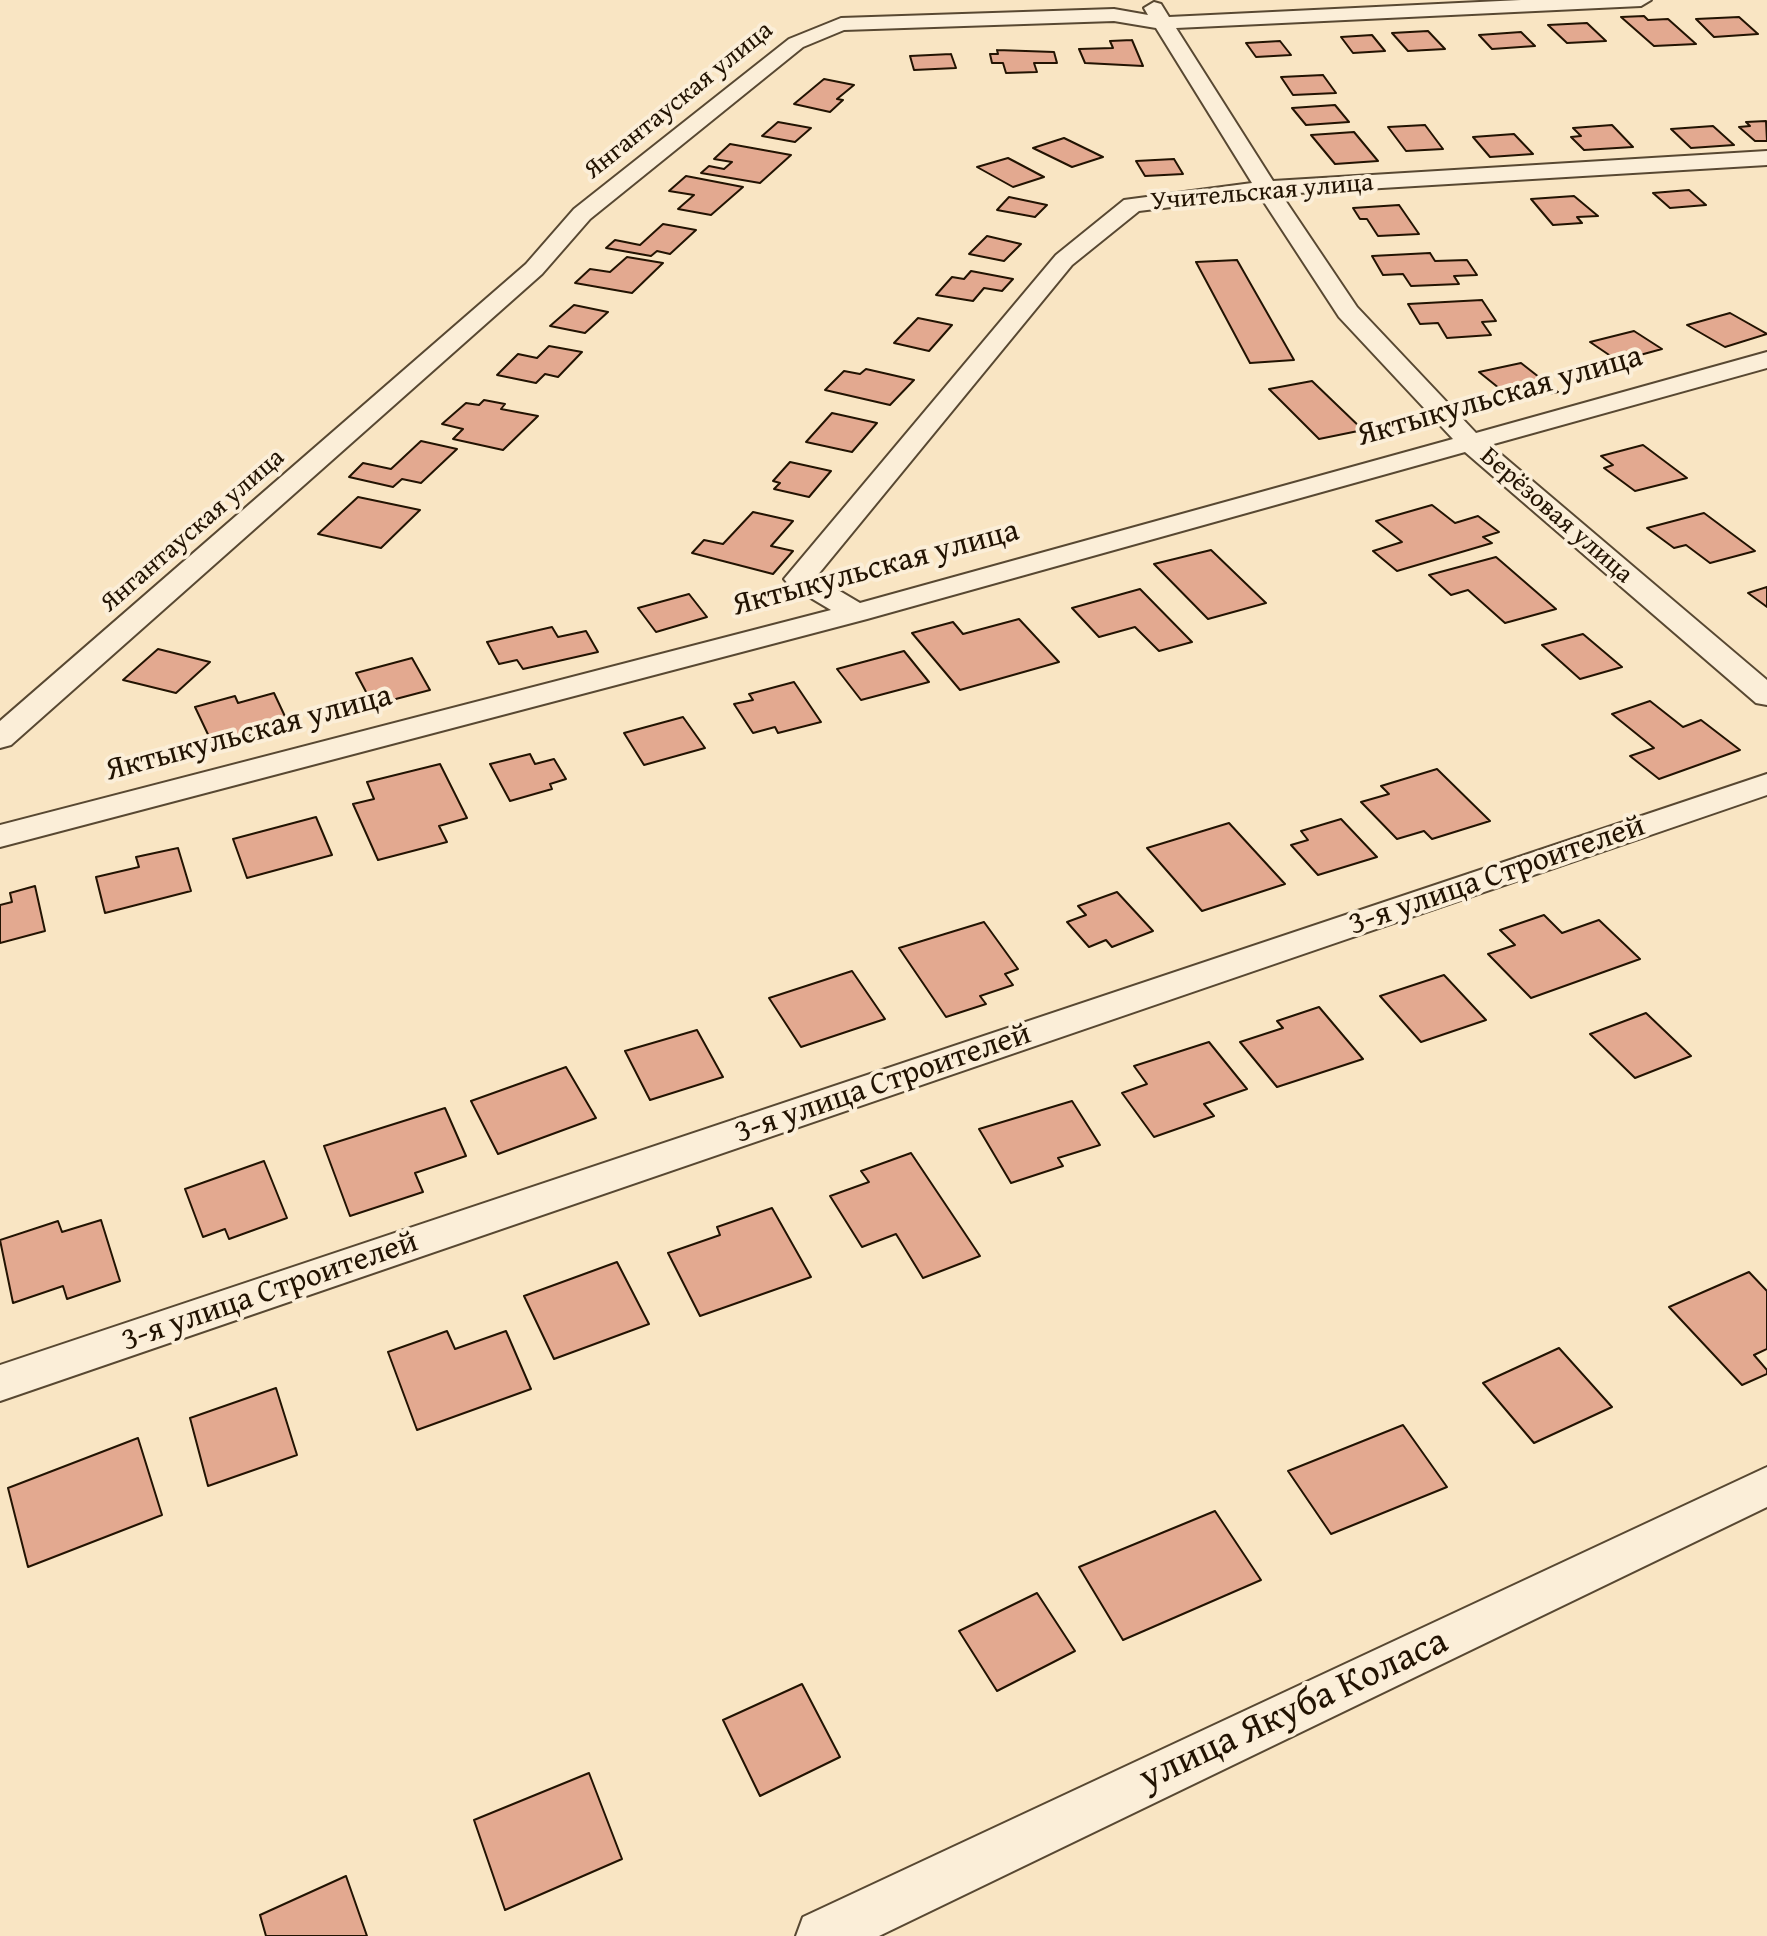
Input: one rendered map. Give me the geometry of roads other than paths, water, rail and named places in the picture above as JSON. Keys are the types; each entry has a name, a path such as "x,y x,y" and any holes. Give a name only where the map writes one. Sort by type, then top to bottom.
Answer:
{"street":[{"name":"Берёзовая улица","path":"1149,0 1266,188 1348,312 1471,443 1767,696"},
{"name":"Янгантауская улица","path":"0,738 534,269 582,214 796,43 841,24 1114,15 1164,23 1641,0"},
{"name":"Учительская улица","path":"856,613 799,579 1064,260 1132,205 1266,188 1767,158"},
{"name":"Яктыкульская улица","path":"0,836 856,613 1767,360"},
{"name":"3-я улица Строителей","path":"0,1383 1767,784"},
{"name":"улица Якуба Коласа","path":"822,1936 1767,1486"}]}
